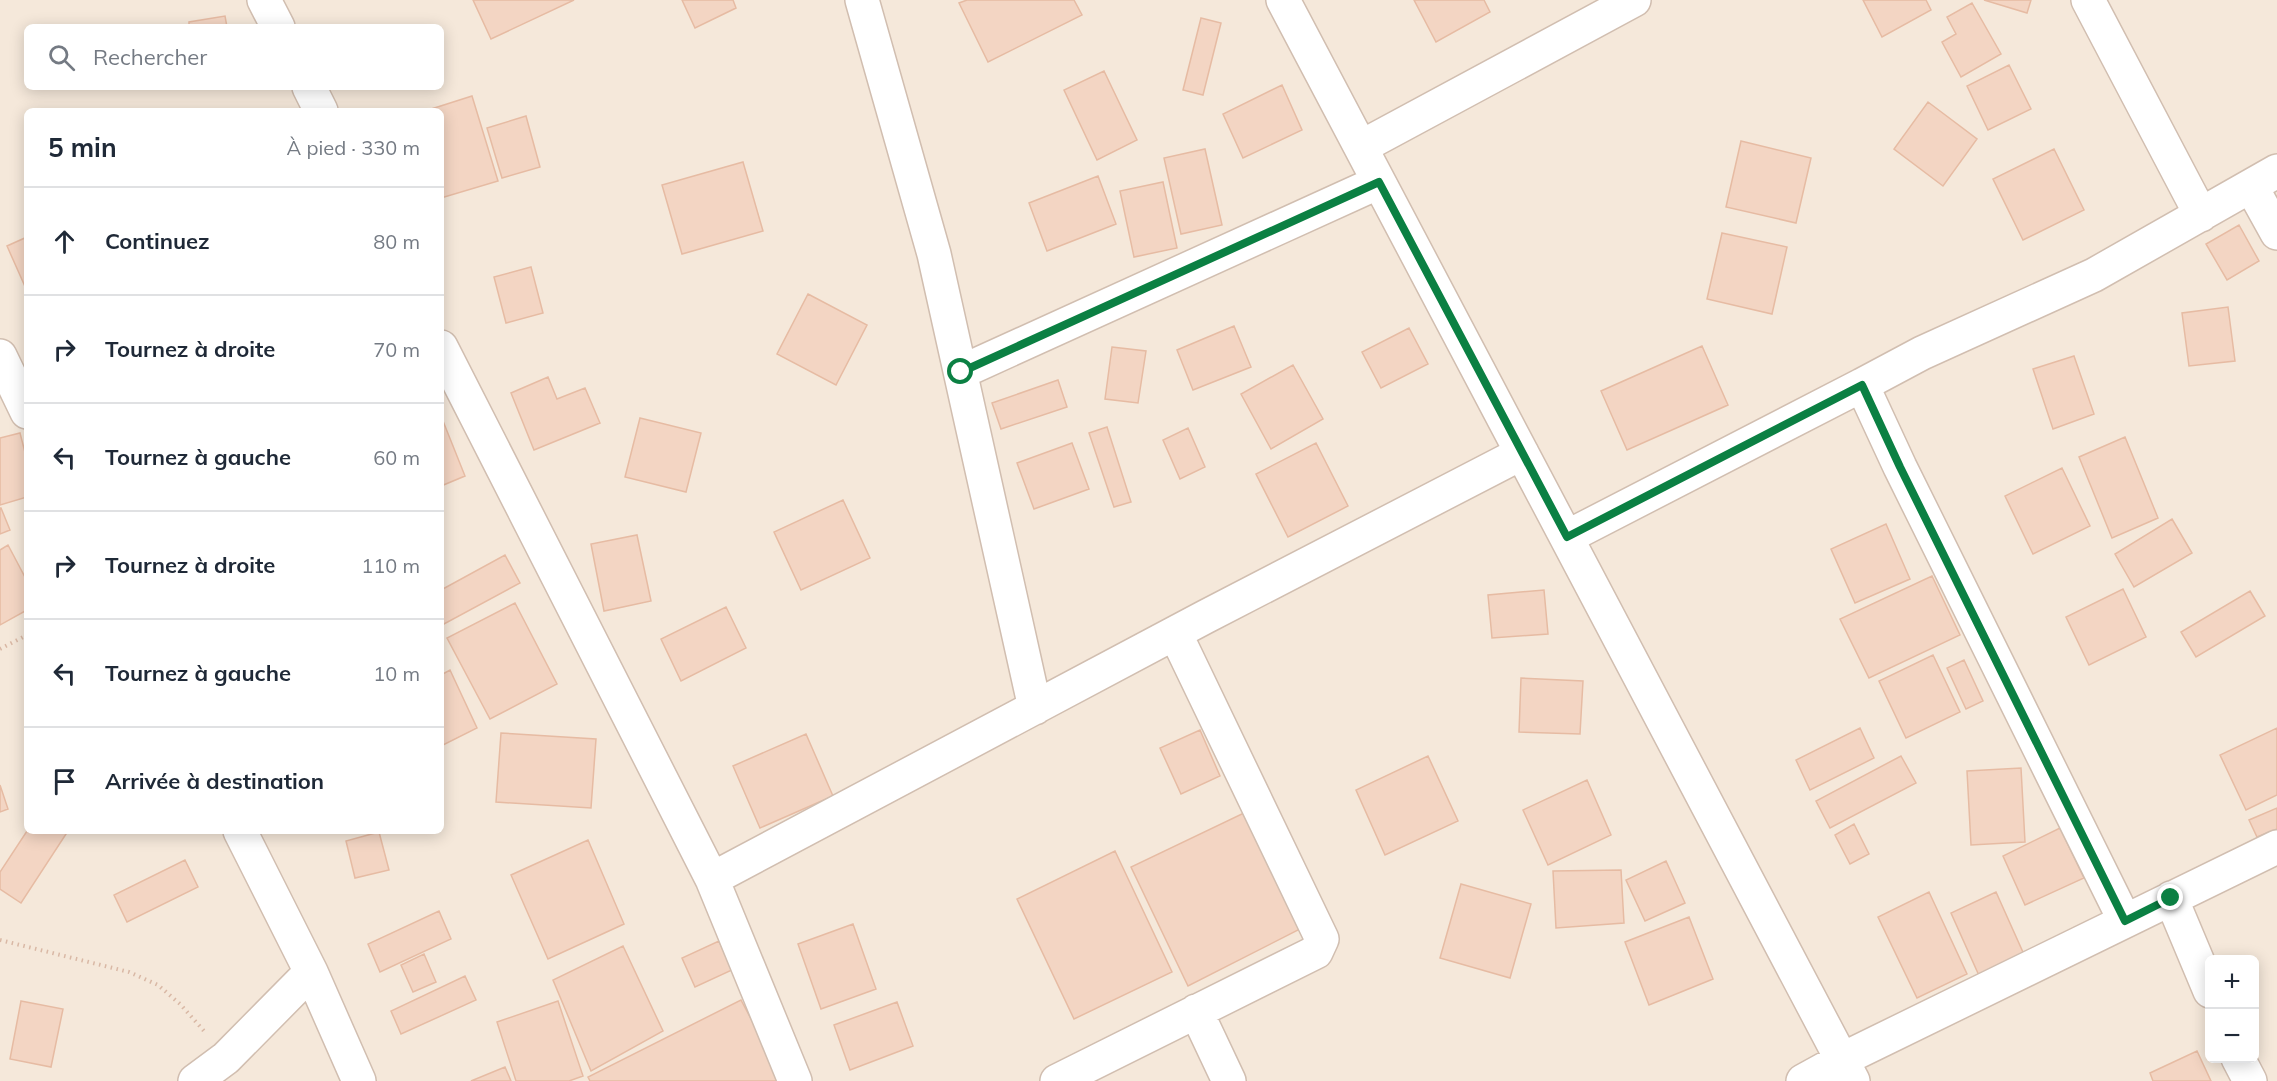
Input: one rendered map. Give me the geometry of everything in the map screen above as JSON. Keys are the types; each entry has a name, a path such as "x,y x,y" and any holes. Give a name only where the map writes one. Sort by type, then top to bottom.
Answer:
{"street":[{"path":"264,0 276,24"},
{"path":"862,0 933,254 1035,708"},
{"path":"1283,0 1848,1070"},
{"path":"1361,147 1634,0"},
{"path":"2088,0 2200,215"},
{"path":"310,90 320,108"},
{"path":"1567,537 1922,353 2094,274 2264,179 2277,233"},
{"path":"961,372 1379,182"},
{"path":"444,353 712,879 795,1081"},
{"path":"2,369 24,407"},
{"path":"1862,385 1900,467 2125,921"},
{"path":"712,879 1175,633 1522,453"},
{"path":"1057,1081 1316,952 1322,939 1175,633"},
{"path":"242,834 311,972 359,1081"},
{"path":"1803,1081 1848,1070 2125,921 2277,847"},
{"path":"2171,898 2205,979"},
{"path":"195,1081 226,1058 311,972"},
{"path":"1196,1011 1229,1081"},
{"path":"2240,1063 2250,1081"}],"path":[{"path":"0,649 24,637"},
{"path":"0,940 129,972 158,985 199,1024 226,1058"}],"shaded area":[{"path":"0,0 2277,0 2277,1081 0,1081"}],"building":[{"path":"473,0 574,0 491,39"},
{"path":"682,0 733,0 736,8 695,28"},
{"path":"967,0 1074,0 1082,15 988,62 959,3"},
{"path":"1414,0 1484,0 1490,12 1436,42"},
{"path":"1863,0 1926,0 1931,10 1882,37"},
{"path":"1984,0 2031,0 2027,13"},
{"path":"1972,3 2001,54 1961,77 1942,42 1956,34 1947,17"},
{"path":"225,16 226,24 189,24 189,22"},
{"path":"1201,18 1221,23 1203,95 1183,90"},
{"path":"2009,65 2031,109 1988,130 1967,86"},
{"path":"1104,71 1137,140 1097,160 1064,90"},
{"path":"1282,85 1302,130 1243,158 1223,114"},
{"path":"472,96 498,181 444,197 444,108 434,108"},
{"path":"1928,102 1977,139 1943,186 1894,149"},
{"path":"526,116 540,167 502,178 487,128"},
{"path":"1741,141 1811,158 1796,223 1726,207"},
{"path":"1205,149 1222,225 1181,234 1164,158"},
{"path":"2054,149 2084,210 2023,240 1993,179"},
{"path":"743,162 763,231 682,254 662,185"},
{"path":"1098,176 1116,224 1047,251 1029,203"},
{"path":"1163,182 1177,248 1134,257 1120,191"},
{"path":"2239,225 2259,261 2227,280 2206,244"},
{"path":"1722,233 1787,247 1772,314 1707,299"},
{"path":"24,238 24,284 7,246"},
{"path":"531,267 543,313 506,323 494,277"},
{"path":"808,294 867,325 836,385 777,354"},
{"path":"2228,307 2235,361 2189,366 2182,313"},
{"path":"1234,326 1251,367 1193,390 1177,350"},
{"path":"1409,328 1428,364 1381,388 1362,352"},
{"path":"1702,346 1728,405 1627,450 1601,391"},
{"path":"1112,347 1146,351 1138,403 1105,399"},
{"path":"2074,356 2094,414 2053,429 2033,369"},
{"path":"1293,365 1323,419 1271,449 1241,394"},
{"path":"548,377 557,399 585,388 600,423 534,450 511,393"},
{"path":"1058,380 1067,407 1001,429 992,403"},
{"path":"640,418 701,433 686,492 625,477"},
{"path":"444,424 465,476 444,485"},
{"path":"1107,427 1131,502 1114,507 1089,433"},
{"path":"1188,428 1205,467 1180,479 1163,440"},
{"path":"20,433 24,448 24,498 0,505 0,438"},
{"path":"2125,437 2158,518 2112,538 2079,457"},
{"path":"1072,443 1089,489 1034,509 1017,463"},
{"path":"1316,443 1348,506 1288,537 1256,474"},
{"path":"2062,468 2090,526 2033,554 2005,496"},
{"path":"843,500 870,558 801,590 774,532"},
{"path":"0,508 10,530 0,534"},
{"path":"2172,519 2192,553 2134,587 2115,554"},
{"path":"1886,524 1910,579 1855,603 1831,549"},
{"path":"637,535 651,601 604,611 591,544"},
{"path":"8,545 24,575 24,612 0,625 0,550"},
{"path":"505,555 520,583 444,624 444,588"},
{"path":"1932,576 1960,635 1869,678 1840,619"},
{"path":"2123,589 2146,637 2089,665 2066,617"},
{"path":"1544,590 1548,634 1492,638 1488,595"},
{"path":"2250,591 2265,616 2196,657 2181,632"},
{"path":"515,603 557,684 490,719 447,638"},
{"path":"726,607 746,648 681,681 661,639"},
{"path":"1933,655 1960,712 1906,738 1879,681"},
{"path":"1964,660 1983,701 1966,709 1947,668"},
{"path":"450,670 477,728 444,744 444,673"},
{"path":"1521,678 1583,681 1580,734 1519,732"},
{"path":"1860,728 1874,758 1810,790 1796,760"},
{"path":"2277,728 2277,795 2246,810 2220,755"},
{"path":"1200,730 1220,776 1181,794 1160,748"},
{"path":"501,733 596,739 591,808 496,802"},
{"path":"806,734 833,796 760,828 733,766"},
{"path":"1428,756 1458,821 1385,855 1356,790"},
{"path":"1901,756 1916,783 1830,828 1816,801"},
{"path":"2021,768 2025,842 1971,845 1967,771"},
{"path":"1587,780 1611,835 1548,865 1523,810"},
{"path":"0,785 8,809 0,812"},
{"path":"2277,808 2277,829 2257,837 2249,820"},
{"path":"1246,812 1302,928 1188,986 1131,867"},
{"path":"1854,824 1869,854 1850,864 1835,835"},
{"path":"2060,828 2084,878 2025,905 2003,856"},
{"path":"25,834 66,834 21,903 0,889 0,872"},
{"path":"380,834 389,870 355,878 346,841"},
{"path":"588,840 624,924 548,959 511,875"},
{"path":"1115,851 1172,972 1074,1019 1017,899"},
{"path":"185,860 198,887 127,922 114,895"},
{"path":"1666,861 1685,903 1645,921 1626,880"},
{"path":"1621,870 1624,923 1556,928 1553,871"},
{"path":"1461,884 1531,904 1510,978 1440,958"},
{"path":"1929,892 1967,974 1917,998 1878,917"},
{"path":"1996,892 2026,959 1981,980 1951,913"},
{"path":"439,911 451,939 380,972 368,944"},
{"path":"1689,917 1713,979 1649,1005 1625,942"},
{"path":"853,924 876,989 821,1009 798,944"},
{"path":"719,941 732,970 695,987 682,958"},
{"path":"623,946 663,1031 591,1071 553,980"},
{"path":"424,954 436,982 413,992 401,965"},
{"path":"465,976 476,1000 401,1034 391,1011"},
{"path":"741,1000 784,1081 590,1081 588,1077"},
{"path":"21,1001 63,1009 51,1067 10,1059"},
{"path":"558,1001 583,1076 569,1081 516,1081 497,1022"},
{"path":"897,1002 913,1046 850,1070 834,1025"},
{"path":"2197,1051 2211,1081 2153,1081 2150,1073"},
{"path":"505,1067 511,1081 471,1081"}],"route":[{"path":"961,372 1379,182 1567,537 1862,385 1900,467 2125,921 2171,898"}]}
